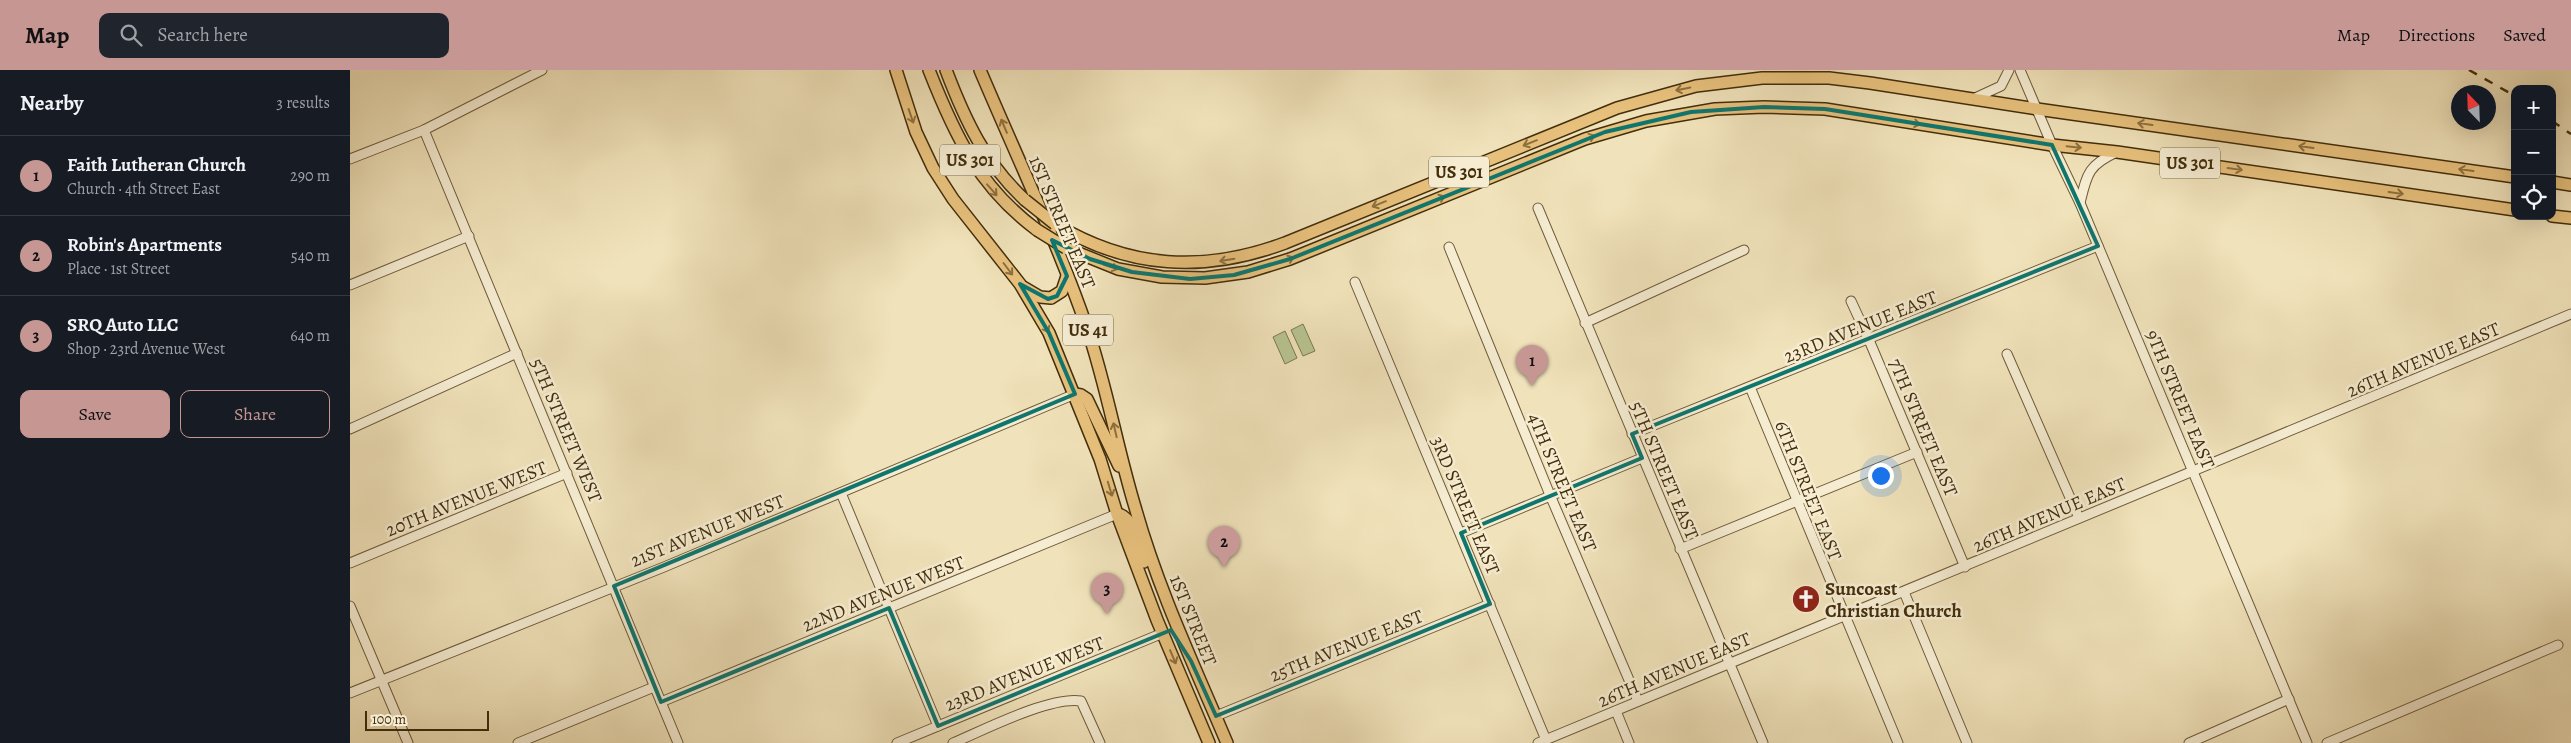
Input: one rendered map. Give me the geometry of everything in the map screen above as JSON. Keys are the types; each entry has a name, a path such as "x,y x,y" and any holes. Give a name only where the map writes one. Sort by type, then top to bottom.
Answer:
{"main road":[{"name":"US 41","path":"896,70 916,132 933,168 948,192 1020,284 1046,327 1100,459 1117,514"},
{"name":"US 301","path":"929,70 954,132 976,170 1005,204 1037,230 1066,248 1104,265 1146,275 1190,279 1241,274 1290,259 1585,139 1646,121 1715,109 1764,107 1826,110 2511,209"},
{"name":"US 301","path":"946,70 964,117 981,149 998,172 1025,200 1055,224 1089,242 1130,256 1172,262 1215,262 1244,256 1285,243 1623,106 1676,91 1730,81 1791,77 1870,83 2037,109 2511,176"},
{"name":"1ST STREET EAST","path":"980,70 1067,276 1101,372 1135,507"},
{"path":"2556,183 2571,185"},
{"path":"2556,216 2571,218"},
{"path":"1020,284 1040,297 1051,298 1062,291 1067,276"},
{"path":"1075,394 1087,399 1128,481 1127,501 1117,514 1123,515 1129,522 1173,634 1191,661"},
{"name":"1ST STREET","path":"1135,507 1157,575 1191,661 1227,743"},
{"name":"1ST STREET","path":"1117,514 1163,633 1209,743"}],"street":[{"path":"350,159 424,130 542,70"},
{"path":"1974,98 2001,86 2009,70"},
{"name":"9TH STREET EAST","path":"2020,70 2080,203 2307,743"},
{"name":"5TH STREET WEST","path":"424,130 678,743"},
{"path":"2080,203 2087,176 2093,166 2117,152"},
{"name":"5TH STREET EAST","path":"1538,208 1763,743"},
{"path":"350,285 469,236"},
{"name":"23RD AVENUE EAST","path":"1632,434 2098,246"},
{"name":"4TH STREET EAST","path":"1449,247 1550,495 1638,701"},
{"path":"1585,323 1744,250"},
{"name":"3RD STREET EAST","path":"1355,282 1490,604 1542,741"},
{"name":"7TH STREET EAST","path":"1850,301 1869,340 1965,567"},
{"name":"26TH AVENUE EAST","path":"1542,741 2571,314"},
{"path":"350,428 517,353"},
{"path":"2007,354 2079,518"},
{"name":"6TH STREET EAST","path":"1750,387 1898,743"},
{"name":"21ST AVENUE WEST","path":"350,692 841,493 1075,394"},
{"path":"1680,549 1917,452"},
{"path":"1461,533 1642,458"},
{"name":"20TH AVENUE WEST","path":"350,563 568,474"},
{"path":"841,493 938,726"},
{"name":"22ND AVENUE WEST","path":"661,702 1117,514"},
{"path":"1904,592 1967,743"},
{"name":"25TH AVENUE EAST","path":"1216,716 1490,604"},
{"path":"350,606 408,743"},
{"name":"23RD AVENUE WEST","path":"897,743 1163,633"},
{"path":"2327,743 2558,645"},
{"path":"518,743 654,687"},
{"path":"953,743 1054,702 1072,699 1081,701 1100,743"},
{"path":"2189,743 2289,699"},
{"path":"1616,711 1629,743"}],"highlighted area":[{"path":"1764,107 1825,109 2052,145 2098,246 1632,434 1642,458 1461,533 1490,604 1216,716 1191,661 1171,630 938,726 889,608 661,702 614,586 1075,394 1049,333 1020,284 1048,299 1057,296 1067,276 1052,240 1090,259 1132,272 1190,279 1234,275 1290,259 1605,132 1691,112"}],"green space":[{"path":"1303,324 1315,351 1303,356 1291,330"},
{"path":"1285,331 1297,358 1285,364 1273,337"}],"railway":[{"path":"2469,70 2511,94"},
{"path":"2556,124 2571,134"}],"place":[{"name":"Faith Lutheran Church","path":"1532,386"},
{"name":"Robin's Apartments","path":"1224,567"},
{"name":"Suncoast Christian Church","path":"1806,599"},
{"name":"SRQ Auto LLC","path":"1107,614"}]}
